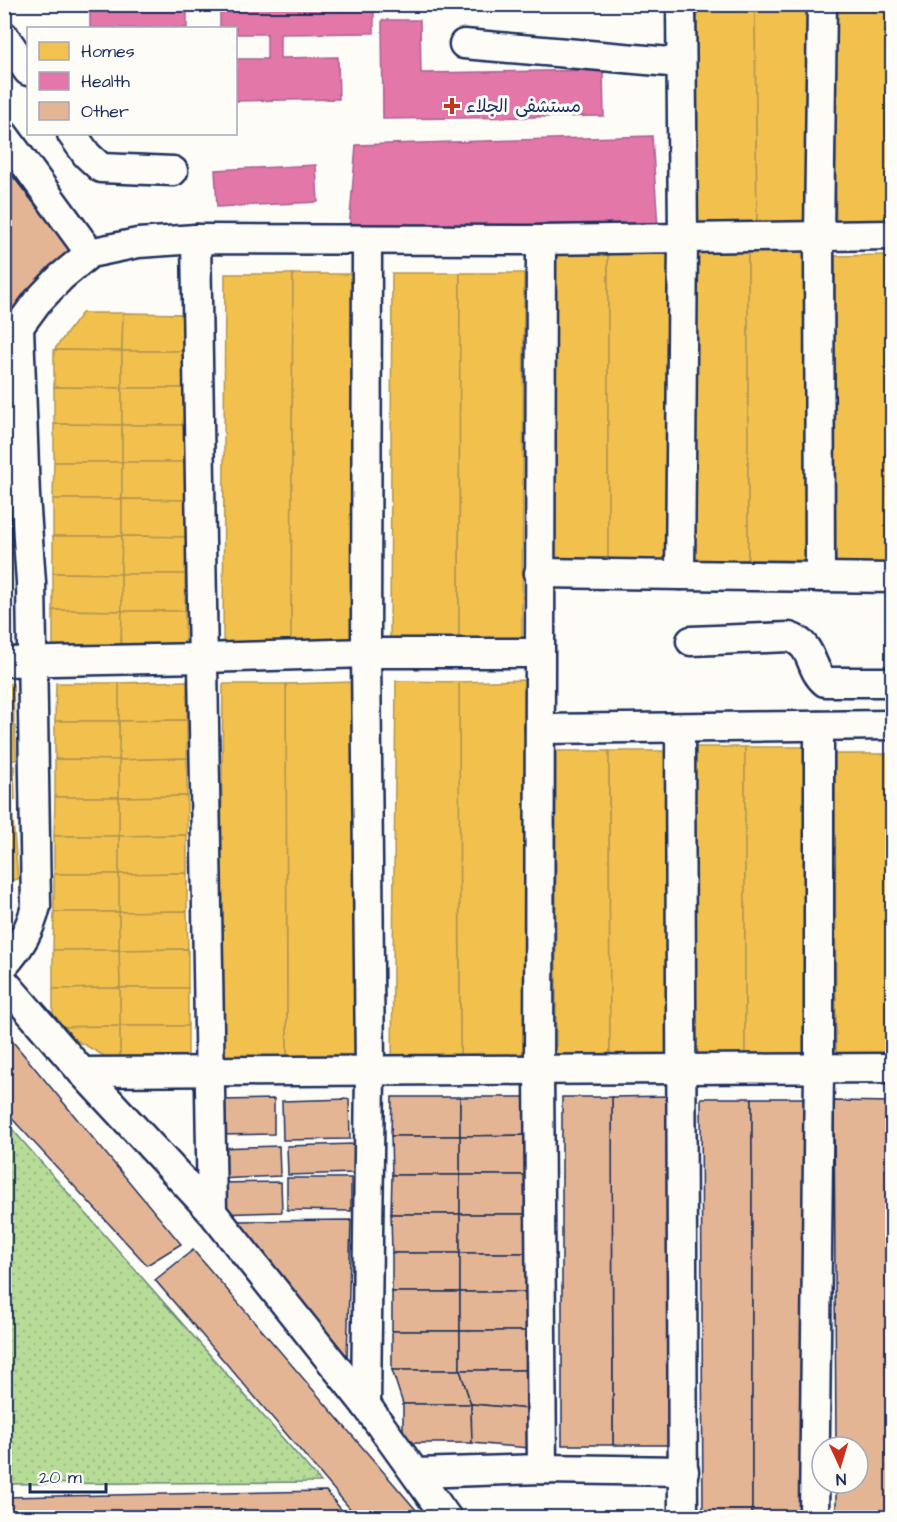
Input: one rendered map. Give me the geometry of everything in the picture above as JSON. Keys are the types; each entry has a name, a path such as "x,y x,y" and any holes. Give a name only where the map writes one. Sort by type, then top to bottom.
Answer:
{"street":[{"path":"680,575 683,238 681,4"},
{"path":"820,577 819,236 822,4"},
{"path":"4,36 27,70"},
{"path":"464,44 681,63"},
{"path":"4,135 90,253"},
{"path":"73,135 87,155 101,168 172,171"},
{"path":"4,965 17,950 31,927 36,906 31,582 12,337 37,302 90,253 138,243 196,239 541,240 892,235"},
{"path":"196,239 212,1212"},
{"path":"541,240 539,1070 542,1469"},
{"path":"366,1405 370,1070 366,652 367,241"},
{"path":"539,573 892,578"},
{"path":"691,641 789,637 807,648 818,676 825,682 892,682"},
{"path":"4,662 33,663 366,652 539,653"},
{"path":"540,729 892,725"},
{"path":"814,1518 819,1068 819,726"},
{"path":"680,728 683,1518"},
{"path":"4,982 82,1072 212,1212 366,1405 447,1518"},
{"path":"82,1072 892,1068"},
{"path":"416,1473 542,1469 684,1470"}],"green space":[{"path":"5,1121 321,1482 5,1484"}],"building: Homes":[{"path":"697,4 755,4 757,229 698,229"},
{"path":"755,4 814,4 815,228 757,229"},
{"path":"835,4 892,4 892,228 836,228"},
{"path":"694,251 748,251 748,560 695,560"},
{"path":"748,251 808,251 809,560 748,560"},
{"path":"554,252 608,252 608,561 555,561"},
{"path":"608,252 668,252 669,561 608,561"},
{"path":"889,255 889,564 836,564 835,256"},
{"path":"889,255 892,255 892,564 889,564"},
{"path":"392,273 460,273 459,644 390,644"},
{"path":"460,273 524,273 522,644 459,644"},
{"path":"225,274 293,274 291,645 223,645"},
{"path":"293,274 357,274 355,646 291,645"},
{"path":"82,313 123,313 122,351 54,350"},
{"path":"123,313 186,314 186,351 122,351"},
{"path":"54,350 122,351 122,388 54,387"},
{"path":"122,351 186,351 186,388 122,388"},
{"path":"54,387 122,388 122,425 54,424"},
{"path":"122,388 186,388 186,425 122,425"},
{"path":"54,424 122,425 122,462 54,462"},
{"path":"122,425 186,425 186,462 122,462"},
{"path":"4,449 13,455 10,647 4,647"},
{"path":"54,462 122,462 122,499 53,499"},
{"path":"122,462 186,462 186,500 122,499"},
{"path":"53,499 122,499 122,536 53,536"},
{"path":"122,499 186,500 186,537 122,536"},
{"path":"53,536 122,536 121,574 53,573"},
{"path":"122,536 186,537 185,574 121,574"},
{"path":"53,573 121,574 122,611 53,610"},
{"path":"121,574 185,574 185,611 122,611"},
{"path":"53,610 122,611 121,648 53,647"},
{"path":"122,611 185,611 185,648 121,648"},
{"path":"527,680 528,1063 460,1063 459,682"},
{"path":"187,681 187,720 119,721 119,683"},
{"path":"396,681 459,682 460,1063 392,1064"},
{"path":"354,682 355,1066 287,1066 286,684"},
{"path":"56,683 119,683 119,721 55,721"},
{"path":"4,684 13,684 14,723 4,724"},
{"path":"223,684 286,684 287,1066 219,1067"},
{"path":"187,720 187,758 119,760 119,721"},
{"path":"55,721 119,721 119,760 55,759"},
{"path":"4,726 15,726 16,760 4,761"},
{"path":"691,747 745,747 745,1057 692,1057"},
{"path":"745,747 805,747 806,1056 745,1057"},
{"path":"556,751 609,751 610,1060 556,1061"},
{"path":"609,751 670,751 670,1060 610,1060"},
{"path":"835,754 889,754 889,1063 836,1063"},
{"path":"889,754 892,754 892,1063 889,1063"},
{"path":"187,758 187,796 119,797 119,760"},
{"path":"55,759 119,760 119,797 55,797"},
{"path":"4,766 14,766 15,800 4,800"},
{"path":"187,796 187,835 119,836 119,797"},
{"path":"55,797 119,797 119,836 54,836"},
{"path":"4,809 12,809 18,879 4,883"},
{"path":"187,835 187,873 119,874 119,836"},
{"path":"54,836 119,836 119,874 54,874"},
{"path":"187,873 187,911 119,912 119,874"},
{"path":"54,874 119,874 119,912 54,912"},
{"path":"187,911 188,949 119,950 119,912"},
{"path":"54,912 119,912 119,950 53,950"},
{"path":"188,949 188,988 120,988 119,950"},
{"path":"53,950 119,950 120,988 53,989"},
{"path":"120,988 188,988 188,1026 120,1026"},
{"path":"120,988 120,1026 53,1027 53,989"},
{"path":"120,1026 188,1026 188,1064 120,1065"},
{"path":"120,1026 120,1065 53,1027"}],"building: Health":[{"path":"220,4 374,4 374,33 280,34 280,58 338,57 339,99 237,101 237,59 267,59 267,34 237,34 237,27 220,27"},
{"path":"187,9 187,27 90,27 90,11"},
{"path":"382,20 420,20 421,73 603,70 604,116 383,119"},
{"path":"652,136 658,227 349,229 356,145"},
{"path":"316,165 318,202 217,207 215,170"}],"building: Other":[{"path":"4,165 71,251 4,330"},
{"path":"4,1031 181,1244 147,1265 4,1110"},
{"path":"671,1096 672,1445 613,1445 612,1097"},
{"path":"392,1097 460,1097 460,1136 391,1136"},
{"path":"460,1097 528,1097 529,1135 460,1136"},
{"path":"562,1097 612,1097 613,1445 562,1445"},
{"path":"701,1098 752,1098 752,1518 703,1518"},
{"path":"752,1098 810,1098 808,1518 752,1518"},
{"path":"274,1099 274,1134 220,1135 220,1100"},
{"path":"349,1099 350,1139 283,1140 282,1101"},
{"path":"834,1101 892,1102 890,1518 836,1518 836,1495 870,1495 870,1435 836,1435"},
{"path":"529,1135 529,1175 460,1175 460,1136"},
{"path":"391,1136 460,1136 460,1175 392,1175"},
{"path":"354,1144 355,1173 288,1175 287,1146"},
{"path":"279,1146 280,1176 219,1179 218,1148"},
{"path":"392,1175 460,1175 460,1214 391,1214"},
{"path":"460,1175 529,1175 528,1214 460,1214"},
{"path":"287,1178 351,1178 351,1211 287,1210"},
{"path":"281,1182 282,1212 219,1214 218,1183"},
{"path":"391,1214 460,1214 460,1253 392,1253"},
{"path":"460,1214 528,1214 529,1253 460,1253"},
{"path":"351,1220 347,1359 234,1221"},
{"path":"193,1250 423,1518 358,1518 155,1280"},
{"path":"392,1253 460,1253 460,1292 392,1292"},
{"path":"460,1253 529,1253 529,1292 460,1292"},
{"path":"392,1292 460,1292 460,1331 392,1331"},
{"path":"460,1292 529,1292 529,1331 460,1331"},
{"path":"392,1331 460,1331 460,1370 392,1370"},
{"path":"460,1331 529,1331 529,1370 460,1370"},
{"path":"892,1362 892,1518 890,1518"},
{"path":"392,1370 460,1370 471,1404 403,1404"},
{"path":"460,1370 529,1370 529,1409 471,1404"},
{"path":"403,1404 471,1404 472,1443 403,1443"},
{"path":"471,1404 529,1409 529,1448 472,1443"},
{"path":"326,1491 348,1518 4,1518 4,1497"}],"place":[{"name":"مستشفى الجلاء","path":"452,106"}]}
